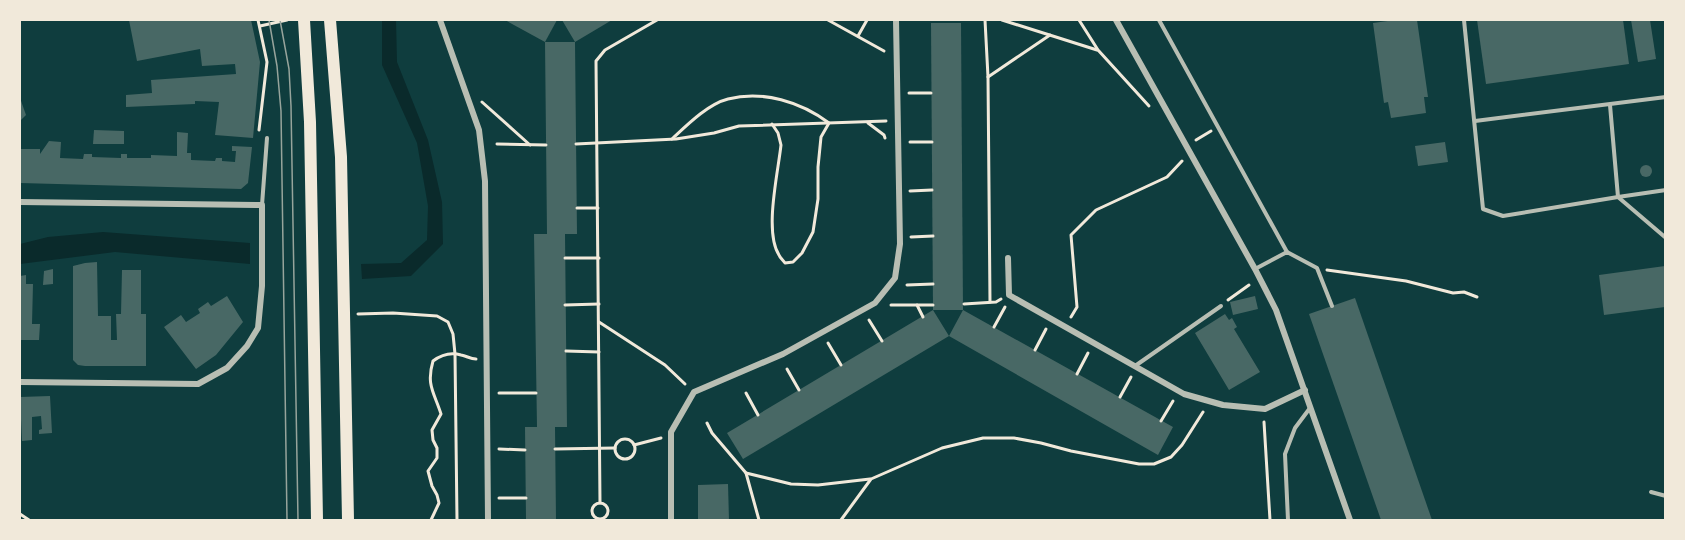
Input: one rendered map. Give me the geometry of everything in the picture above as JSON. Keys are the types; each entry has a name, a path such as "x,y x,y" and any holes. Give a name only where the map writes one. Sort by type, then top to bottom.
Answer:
{"main road":[{"path":"304,20 310,134 317,520"},
{"path":"330,20 341,157 348,520"}],"street":[{"path":"440,20 479,129 485,181 488,520"},
{"path":"672,520 671,432 694,392 783,354 875,303 895,278 900,244 896,20"},
{"path":"1116,20 1276,310 1350,520"},
{"path":"20,202 262,205 262,286 258,328 247,346 227,368 198,384 20,382"},
{"path":"1008,258 1009,295 1184,394 1222,405 1265,409 1305,390"}],"lane":[{"path":"1159,20 1287,252 1317,268 1332,306"},
{"path":"1464,20 1483,209 1503,216 1665,190"},
{"path":"1475,121 1665,97"},
{"path":"1610,105 1618,197 1665,238"},
{"path":"262,205 267,138"},
{"path":"1255,269 1287,252"},
{"path":"1135,366 1221,306"},
{"path":"1288,520 1285,454 1295,428 1311,407"},
{"path":"1652,492 1665,496"}],"path":[{"path":"258,20 267,62 258,138"},
{"path":"260,26 287,20"},
{"path":"600,503 596,61 605,50 657,20"},
{"path":"828,20 896,57"},
{"path":"858,36 867,20"},
{"path":"986,20 990,302"},
{"path":"1002,20 1098,50"},
{"path":"1079,20 1098,50 1150,107"},
{"path":"988,77 1050,35"},
{"path":"909,93 931,93"},
{"path":"672,139 704,111 727,99 759,96 795,103 829,123"},
{"path":"482,102 530,145"},
{"path":"576,144 672,139 714,133 739,126 898,121"},
{"path":"867,122 884,135 885,139 898,139"},
{"path":"772,124 778,133 781,145 772,220 773,236 778,255 785,262 793,262 802,253 813,232 818,199 821,137 829,123"},
{"path":"910,142 932,142"},
{"path":"497,144 546,145"},
{"path":"1077,307 1071,235 1096,210 1167,177 1182,161 1179,156"},
{"path":"910,191 932,190"},
{"path":"577,208 598,208"},
{"path":"911,237 933,236"},
{"path":"565,258 599,258"},
{"path":"1317,268 1406,281 1453,293 1464,292 1477,297"},
{"path":"907,285 933,284"},
{"path":"1221,306 1250,284"},
{"path":"964,303 996,302 1009,295"},
{"path":"566,305 599,304"},
{"path":"891,305 933,305"},
{"path":"917,305 923,317"},
{"path":"994,327 1006,305"},
{"path":"358,314 393,313 437,316 448,322 453,334 455,354 457,520"},
{"path":"869,320 882,341"},
{"path":"599,322 665,365 694,392"},
{"path":"1035,350 1047,328"},
{"path":"828,343 841,365"},
{"path":"566,351 599,352"},
{"path":"1077,374 1089,352"},
{"path":"431,520 439,503 438,495 429,477 429,471 437,458 437,448 432,440 432,429 441,414 430,385 429,372 433,361 443,354 455,354"},
{"path":"787,369 799,390"},
{"path":"1120,398 1132,375"},
{"path":"499,393 536,393"},
{"path":"746,393 758,415"},
{"path":"1161,421 1173,399"},
{"path":"746,472 791,484 818,485 871,479 942,448 983,438 1014,438 1041,442 1071,451 1139,464 1154,464 1171,457 1182,445 1203,412"},
{"path":"1264,422 1270,520"},
{"path":"707,423 712,433 746,472 759,520"},
{"path":"634,445 671,435"},
{"path":"624,439 634,445 633,454 628,459 616,454 615,448 618,442 624,439"},
{"path":"555,449 615,448"},
{"path":"499,449 525,450"},
{"path":"842,520 871,479"},
{"path":"499,498 526,498"},
{"path":"600,503 607,507 607,515 600,519 593,518 594,506 600,503"},
{"path":"20,513 29,520"}],"water":[{"path":"382,20 396,20 397,62 428,140 442,202 443,244 411,276 362,279 361,264 401,263 427,240 428,206 417,143 382,65"},
{"path":"103,232 250,243 250,264 115,252 20,264 20,244 48,237"}],"building":[{"path":"129,20 251,20 260,62 253,138 215,135 219,102 195,101 195,104 126,107 126,95 152,93 151,80 236,74 235,64 202,66 200,49 137,61"},
{"path":"505,20 557,20 545,42"},
{"path":"562,20 612,20 575,42"},
{"path":"1417,20 1428,97 1424,97 1426,113 1391,118 1388,102 1384,103 1373,23"},
{"path":"1477,20 1623,20 1629,64 1486,84"},
{"path":"1631,20 1650,20 1656,59 1638,62"},
{"path":"931,23 961,23 963,310 933,310"},
{"path":"545,42 575,42 577,234 565,234 567,427 555,427 556,520 526,520 525,427 537,427 534,234 547,234"},
{"path":"20,98 26,115 20,121"},
{"path":"94,130 124,131 124,144 93,144"},
{"path":"177,132 188,133 187,153 191,153 191,160 215,161 216,158 222,158 222,161 235,162 236,151 232,151 232,146 252,147 248,183 241,189 20,183 20,149 40,149 40,154 49,141 61,142 60,158 83,159 84,154 92,154 92,157 121,158 121,154 127,154 127,158 151,158 151,155 177,156"},
{"path":"1445,142 1448,162 1418,166 1415,146"},
{"path":"1648,165 1651,166 1651,176 1644,177 1641,176 1640,169 1641,166"},
{"path":"97,262 98,316 111,316 111,340 117,340 116,314 121,314 122,270 141,270 141,314 146,314 146,366 85,366 78,365 73,360 73,266"},
{"path":"1665,266 1665,307 1604,315 1599,275"},
{"path":"53,269 53,284 43,285 44,271"},
{"path":"26,275 26,284 33,284 32,324 40,324 39,340 20,340 20,276"},
{"path":"227,296 243,322 216,355 196,369 164,327 181,315 186,322 200,313 198,309 208,302 211,306"},
{"path":"1255,296 1258,309 1233,315 1230,302"},
{"path":"1355,298 1432,520 1381,520 1309,314"},
{"path":"933,310 949,336 743,459 727,433"},
{"path":"963,310 1173,427 1158,455 949,336"},
{"path":"1225,314 1229,320 1232,318 1237,327 1234,329 1260,372 1229,390 1195,333"},
{"path":"50,396 52,433 39,434 39,430 42,429 41,416 32,417 32,440 22,441 20,397"},
{"path":"728,484 729,520 698,520 698,485"}],"tram line":[{"path":"269,20 277,66 281,111 287,520"},
{"path":"280,20 289,69 291,106 298,520"}]}
